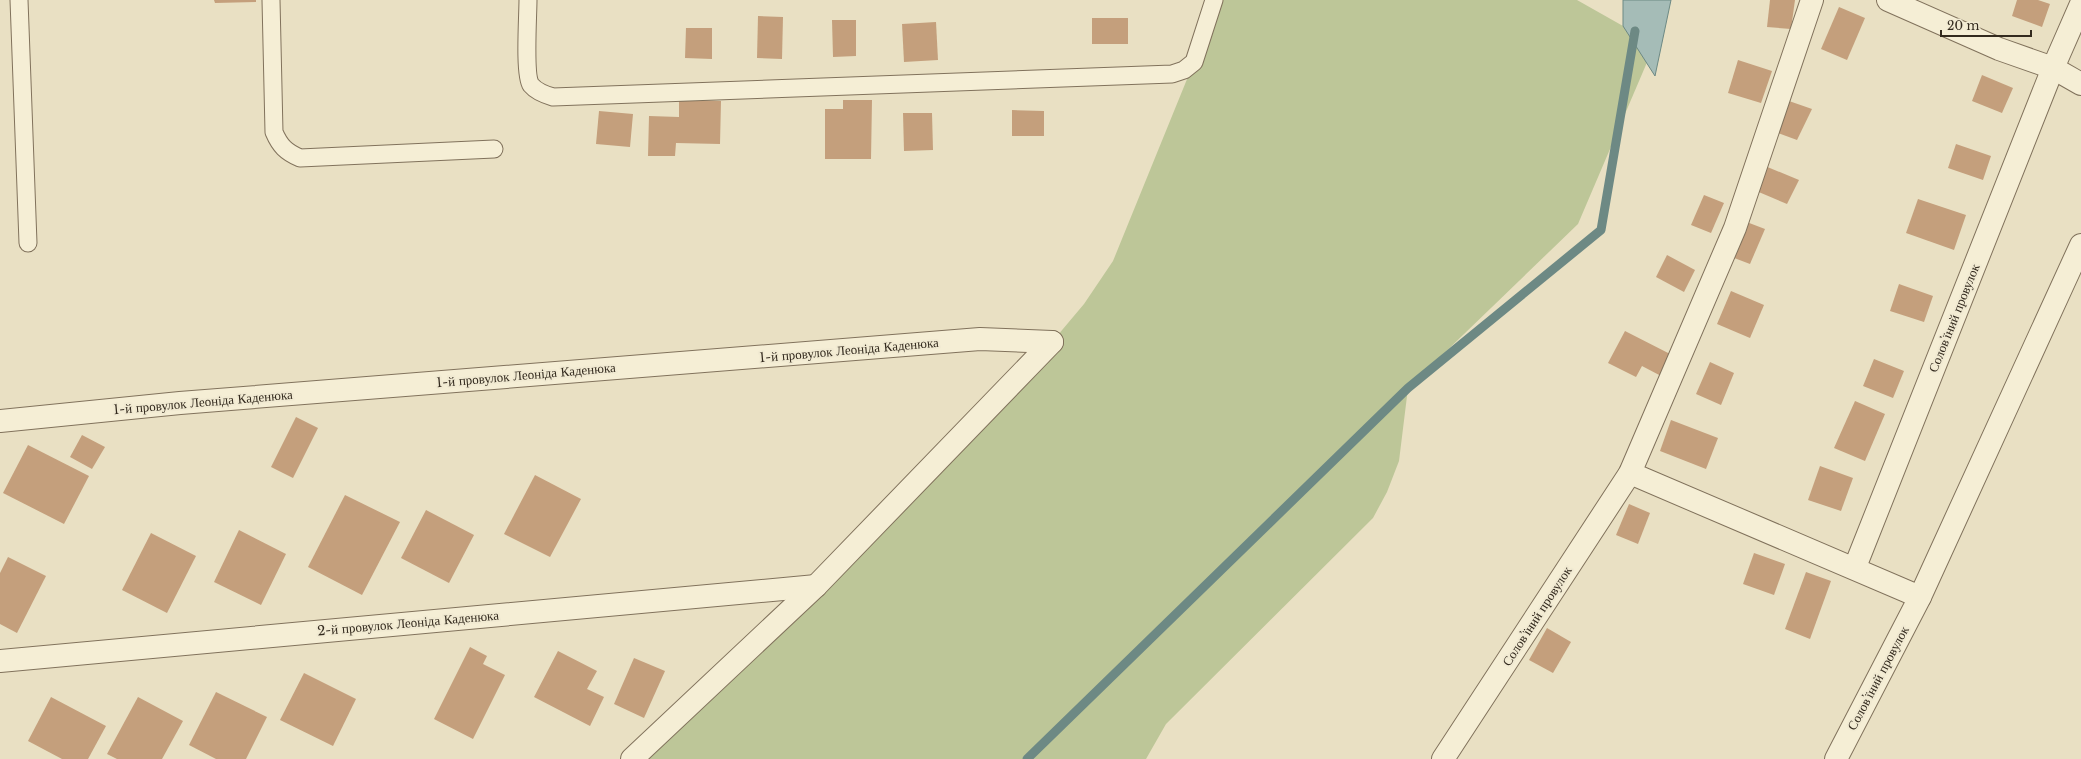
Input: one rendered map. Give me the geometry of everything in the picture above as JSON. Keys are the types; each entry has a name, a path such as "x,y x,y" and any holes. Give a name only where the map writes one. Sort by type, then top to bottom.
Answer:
{"street":[{"name":"Соловʼїний провулок","path":"1444,759 1630,473 1735,228 1812,0"},
{"path":"1888,0 1999,49 2054,68 2081,84"},
{"name":"Соловʼїний провулок","path":"1855,567 2054,68 2081,4"},
{"name":"Соловʼїний провулок","path":"1836,759 1920,597 2081,245"},
{"name":"1-й провулок Леоніда Каденюка","path":"0,421 180,403 980,339 1052,342 816,586"},
{"path":"1630,473 1855,567 1920,597"},
{"path":"632,759 816,586"},
{"name":"2-й провулок Леоніда Каденюка","path":"0,661 816,586"}],"lane":[{"path":"19,0 28,243"},
{"path":"271,0 274,132 279,144 287,152 300,158 494,149"},
{"path":"528,0 528,72 531,85 542,94 553,97 1172,74 1184,70 1194,62 1214,0"}],"green space":[{"path":"1214,0 1577,0 1623,26 1651,53 1578,224 1408,388 1399,461 1387,492 1373,518 1166,724 1146,759 631,759 1052,342 1084,304 1113,261 1194,62"}],"water":[{"path":"1623,0 1671,0 1655,76 1623,26"}],"building":[{"path":"214,0 256,0 256,2 215,3"},
{"path":"1770,0 1795,0 1791,29 1767,27"},
{"path":"2017,0 2038,0 2050,4 2042,27 2012,16"},
{"path":"1839,7 1865,18 1847,60 1821,49"},
{"path":"758,16 783,17 782,59 757,58"},
{"path":"1092,18 1128,18 1128,44 1092,44"},
{"path":"832,20 856,20 856,56 833,57"},
{"path":"936,22 938,60 904,62 902,24"},
{"path":"686,28 712,28 712,59 685,58"},
{"path":"1738,60 1772,71 1761,103 1728,93"},
{"path":"1982,75 2013,88 2002,113 1972,101"},
{"path":"679,100 721,101 720,144 676,143 675,156 648,156 649,116 679,117"},
{"path":"843,100 872,100 871,159 825,159 825,109 843,109"},
{"path":"1789,101 1812,109 1797,140 1775,132"},
{"path":"1012,110 1044,111 1044,136 1012,136"},
{"path":"599,111 633,114 630,147 596,144"},
{"path":"903,113 932,113 933,150 904,151"},
{"path":"1956,144 1991,156 1983,180 1948,168"},
{"path":"1765,166 1799,180 1787,204 1754,190"},
{"path":"1704,195 1724,203 1711,233 1691,225"},
{"path":"1918,199 1966,215 1954,250 1906,233"},
{"path":"1744,221 1765,229 1750,264 1729,256"},
{"path":"1667,255 1695,270 1684,292 1656,277"},
{"path":"1899,284 1933,296 1924,322 1890,311"},
{"path":"1731,291 1764,305 1750,338 1717,324"},
{"path":"1625,331 1674,356 1663,377 1642,366 1636,377 1608,363"},
{"path":"1874,359 1904,371 1893,398 1863,386"},
{"path":"1710,362 1734,373 1721,405 1696,394"},
{"path":"1855,401 1885,414 1865,461 1834,448"},
{"path":"296,417 318,428 293,478 271,467"},
{"path":"1671,420 1718,438 1706,469 1660,451"},
{"path":"82,435 105,447 92,469 70,457"},
{"path":"28,445 89,476 64,524 3,493"},
{"path":"1820,466 1853,478 1841,511 1808,500"},
{"path":"535,475 581,499 550,557 504,534"},
{"path":"345,495 400,522 362,595 308,567"},
{"path":"1629,504 1650,513 1638,544 1616,535"},
{"path":"426,510 474,535 449,583 401,558"},
{"path":"239,530 286,554 261,605 214,582"},
{"path":"151,533 196,556 167,613 122,590"},
{"path":"1754,553 1785,564 1774,595 1743,584"},
{"path":"8,557 46,576 17,633 0,624 0,573"},
{"path":"1806,572 1831,581 1810,639 1785,629"},
{"path":"1547,628 1571,642 1553,673 1529,660"},
{"path":"470,647 487,656 483,664 505,675 473,739 434,719"},
{"path":"558,651 597,671 587,689 604,697 590,726 534,697"},
{"path":"634,658 665,671 644,718 614,704"},
{"path":"304,673 356,699 333,746 280,720"},
{"path":"216,692 267,717 246,759 216,759 189,745"},
{"path":"51,697 106,726 88,759 62,759 28,741"},
{"path":"138,697 183,721 162,759 117,759 107,754"}],"waterway":[{"path":"1027,759 1408,388 1601,230 1635,31"}]}
